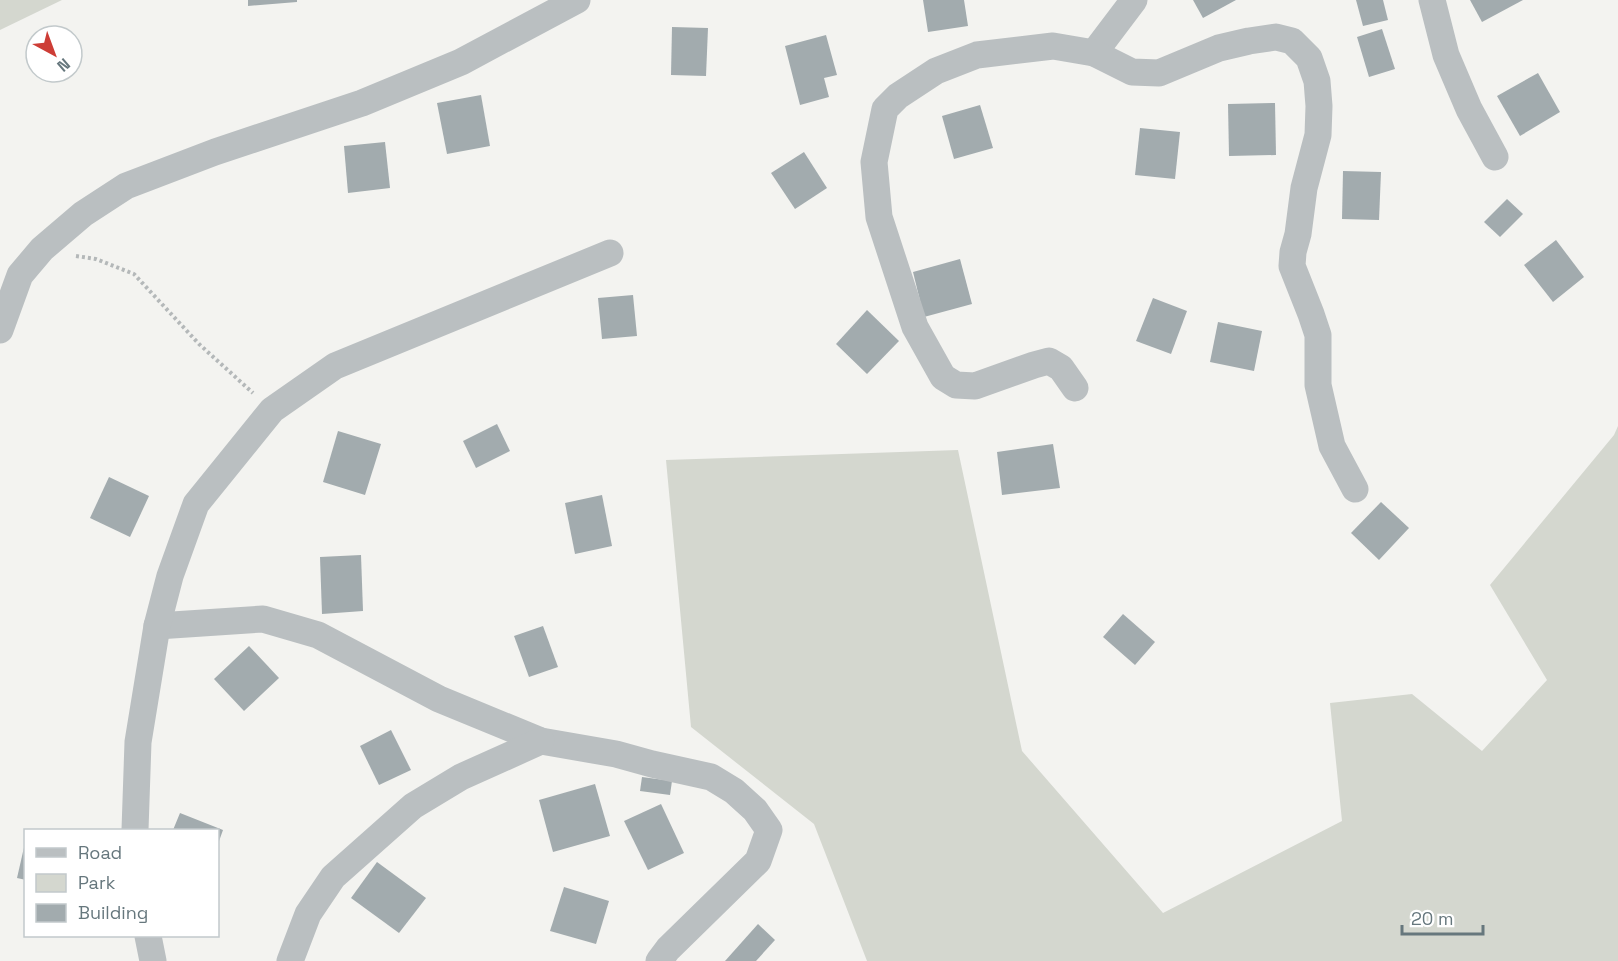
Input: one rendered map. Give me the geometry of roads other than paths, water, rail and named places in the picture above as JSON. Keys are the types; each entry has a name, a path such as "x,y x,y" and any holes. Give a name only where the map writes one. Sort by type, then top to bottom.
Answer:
{"street":[{"path":"0,330 20,275 42,249 82,214 126,186 214,152 362,103 461,62 577,0"},
{"path":"1094,53 1134,0"},
{"path":"1432,0 1446,55 1469,109 1495,157"},
{"path":"1075,388 1061,368 1049,362 975,386 956,385 943,377 915,327 879,217 874,162 885,109 898,96 936,71 977,55 1053,46 1094,53 1132,72 1159,73 1219,48 1276,38 1292,41 1309,58 1317,81 1319,106 1318,135 1304,188 1292,266 1318,335 1318,385 1332,447 1355,489"},
{"path":"135,829 138,742 157,626 170,576 196,504 272,410 335,366 610,253"},
{"path":"157,626 263,619 318,635 439,699 541,741 616,754 711,777 734,791 755,810 769,830 758,861 668,949 659,961"},
{"path":"290,961 308,914 333,877 413,806 461,777 541,741"},
{"path":"148,937 153,961"}]}
